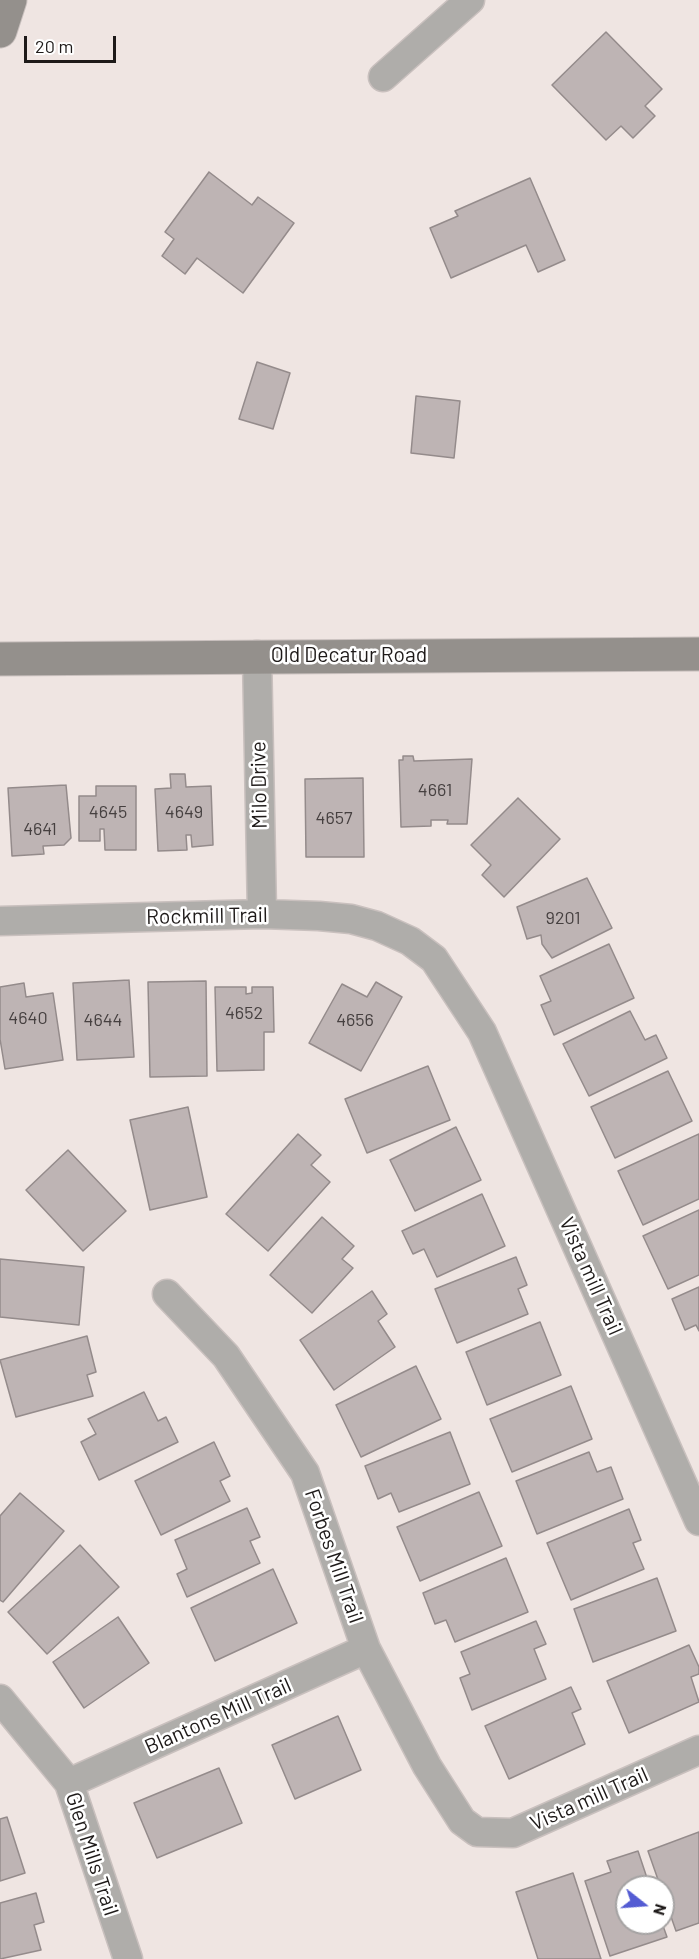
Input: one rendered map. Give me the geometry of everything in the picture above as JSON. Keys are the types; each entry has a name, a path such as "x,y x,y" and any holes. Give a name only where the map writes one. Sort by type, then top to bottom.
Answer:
{"street":[{"path":"0,31 10,0"},
{"path":"383,77 470,0"},
{"name":"Old Decatur Road","path":"0,659 699,654"},
{"name":"Milo Drive","path":"257,656 262,914"},
{"name":"Rockmill Trail","path":"0,921 262,914 351,919 377,926 411,941 434,958 482,1032"},
{"name":"Vista mill Trail","path":"482,1032 699,1521"},
{"name":"Forbes Mill Trail","path":"167,1294 226,1356 305,1473 366,1649 428,1766 462,1821 477,1832"},
{"name":"Blantons Mill Trail","path":"69,1783 366,1649"},
{"name":"Glen Mills Trail","path":"0,1699 69,1783 128,1959"},
{"name":"Vista mill Trail","path":"477,1832 513,1833 699,1750"}],"building":[{"path":"606,32 662,89 645,106 655,116 633,138 621,126 606,140 552,85"},
{"path":"209,172 252,205 258,197 294,223 243,293 197,258 185,274 162,256 174,239 165,232"},
{"path":"530,178 565,260 538,272 526,245 451,278 430,228 458,216 455,211"},
{"path":"257,362 290,373 273,429 239,419"},
{"path":"416,396 460,401 454,458 411,453"},
{"path":"403,756 413,756 414,761 472,759 467,824 447,824 448,820 431,820 431,826 401,827 399,760 403,760"},
{"path":"170,774 185,774 186,787 211,786 213,845 192,847 191,835 186,835 187,850 158,851 155,789 171,788"},
{"path":"363,778 364,857 306,857 305,779"},
{"path":"66,785 71,838 64,845 43,846 44,854 12,856 8,788"},
{"path":"96,786 136,786 136,850 105,850 104,829 100,829 100,841 79,841 79,796 96,796"},
{"path":"518,798 560,839 504,897 482,875 491,865 471,845"},
{"path":"587,878 612,928 552,958 542,944 541,935 527,939 517,907"},
{"path":"609,944 634,998 554,1035 541,1005 551,1001 540,976"},
{"path":"129,980 134,1057 77,1060 73,983"},
{"path":"206,981 207,1076 150,1077 148,982"},
{"path":"376,982 402,997 361,1071 309,1043 342,984 367,997"},
{"path":"24,983 26,997 53,993 63,1060 5,1069 0,1039 0,987"},
{"path":"215,987 246,987 246,994 252,993 252,987 273,987 274,1032 264,1032 264,1070 217,1071"},
{"path":"630,1011 645,1040 656,1035 667,1058 589,1096 563,1044"},
{"path":"428,1066 450,1120 367,1153 345,1099"},
{"path":"668,1071 692,1121 615,1158 591,1107"},
{"path":"188,1107 207,1197 150,1210 130,1120"},
{"path":"456,1127 481,1180 415,1211 390,1160"},
{"path":"298,1134 321,1155 311,1165 330,1182 268,1251 226,1214"},
{"path":"699,1134 699,1199 643,1225 618,1171"},
{"path":"68,1150 126,1211 83,1251 26,1190"},
{"path":"482,1194 505,1246 437,1277 424,1249 413,1254 402,1231"},
{"path":"699,1210 699,1275 668,1289 643,1236"},
{"path":"322,1217 354,1246 342,1259 353,1268 312,1313 270,1275"},
{"path":"516,1257 527,1285 518,1289 528,1314 457,1343 435,1289"},
{"path":"0,1259 84,1267 79,1325 0,1317"},
{"path":"699,1287 699,1331 696,1325 685,1330 672,1299"},
{"path":"372,1291 387,1314 378,1321 395,1347 334,1390 300,1340"},
{"path":"540,1322 561,1375 487,1405 466,1352"},
{"path":"87,1336 96,1372 87,1375 93,1396 16,1417 0,1360"},
{"path":"416,1366 441,1419 361,1457 336,1405"},
{"path":"571,1386 592,1439 512,1472 490,1419"},
{"path":"144,1392 158,1421 166,1417 178,1442 99,1480 81,1442 96,1434 88,1419"},
{"path":"450,1432 470,1484 399,1512 391,1493 378,1499 365,1466"},
{"path":"214,1442 230,1476 220,1481 230,1501 161,1535 135,1481"},
{"path":"589,1452 597,1472 611,1467 623,1499 537,1534 516,1481"},
{"path":"479,1492 502,1546 420,1581 397,1527"},
{"path":"20,1493 64,1531 3,1602 0,1600 0,1516"},
{"path":"247,1508 260,1537 250,1541 260,1563 187,1597 177,1574 187,1569 175,1540"},
{"path":"629,1509 641,1540 633,1543 644,1569 571,1600 547,1543"},
{"path":"80,1545 119,1587 47,1654 8,1612"},
{"path":"506,1558 528,1612 455,1642 446,1620 435,1624 423,1593"},
{"path":"273,1569 297,1623 215,1661 191,1608"},
{"path":"657,1578 676,1631 593,1662 574,1609"},
{"path":"118,1617 149,1663 84,1708 53,1662"},
{"path":"536,1621 546,1644 534,1649 546,1679 472,1710 460,1678 470,1674 461,1652"},
{"path":"689,1645 699,1667 699,1674 691,1677 699,1702 629,1733 607,1681"},
{"path":"571,1687 581,1709 572,1713 585,1744 509,1779 485,1726"},
{"path":"338,1716 361,1770 295,1799 272,1745"},
{"path":"219,1768 242,1823 157,1858 134,1803"},
{"path":"7,1817 25,1873 0,1881 0,1819"},
{"path":"699,1832 699,1923 676,1931 675,1875 656,1875 648,1851"},
{"path":"638,1851 646,1875 615,1875 615,1935 666,1935 667,1937 610,1956 585,1881 611,1872 607,1861"},
{"path":"573,1873 601,1959 538,1959 516,1892"},
{"path":"36,1893 44,1922 34,1925 41,1950 0,1959 0,1903"}]}
